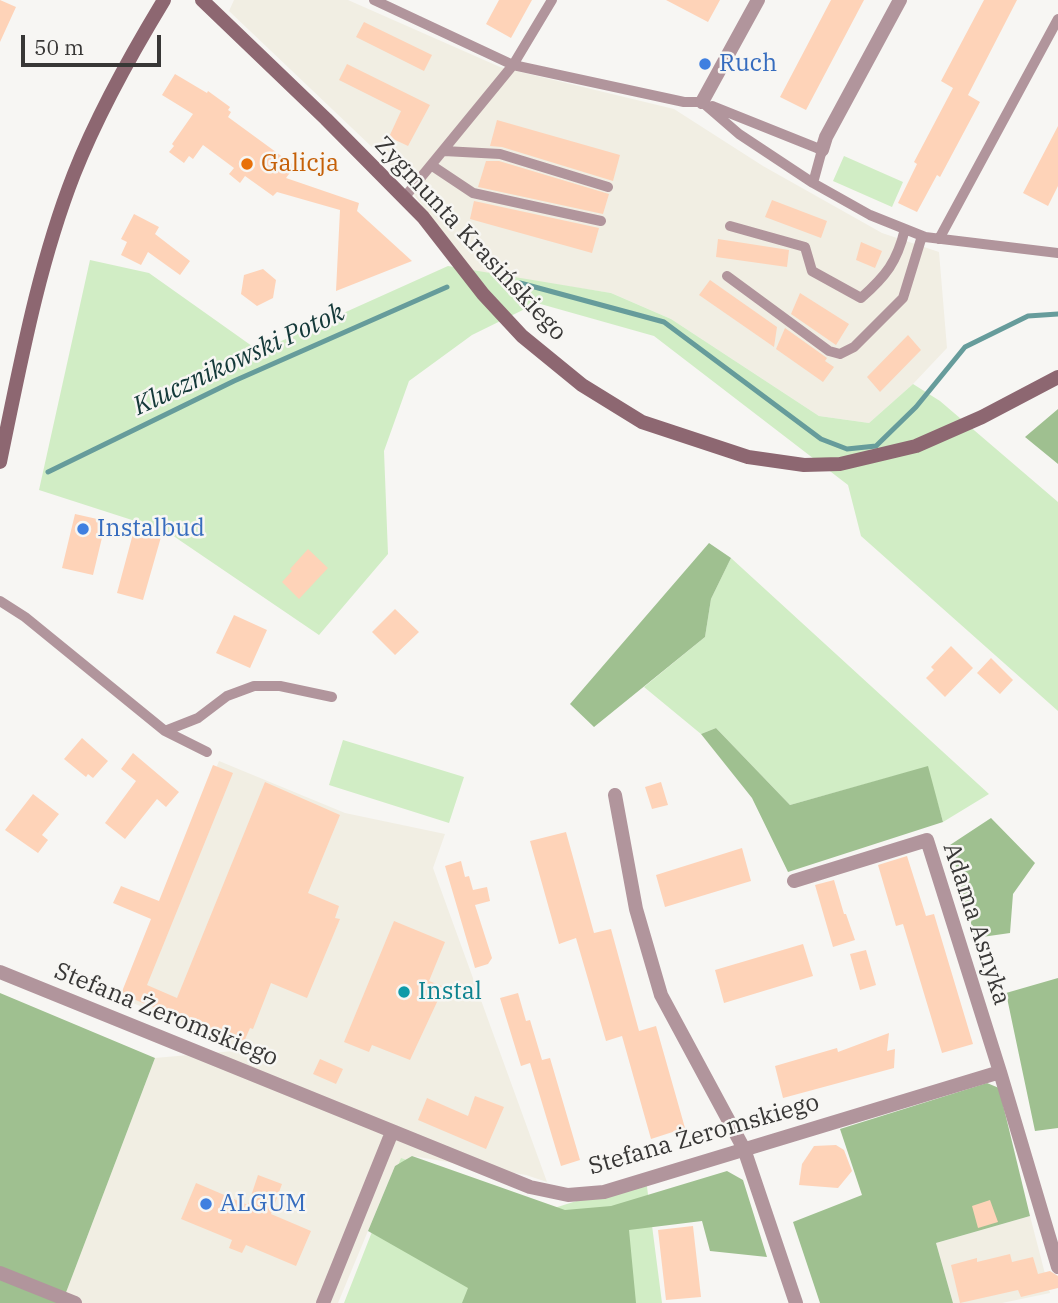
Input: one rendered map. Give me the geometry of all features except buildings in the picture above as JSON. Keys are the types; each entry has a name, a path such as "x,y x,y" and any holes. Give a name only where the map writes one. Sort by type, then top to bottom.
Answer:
{"street":[{"path":"0,462 36,300 73,176 105,103 164,0"},
{"name":"Zygmunta Krasińskiego","path":"202,0 423,217 483,294 522,336 582,386 642,422 748,457 804,464 840,464 916,446 995,411 1058,377"},
{"path":"702,102 758,0"},
{"path":"822,150 900,0"},
{"path":"615,795 636,909 661,995 744,1149 796,1303"},
{"name":"Adama Asnyka","path":"794,881 927,840 1000,1072"},
{"name":"Stefana Żeromskiego","path":"0,972 530,1187 568,1195 604,1192 1000,1072"},
{"path":"1000,1072 1058,1267"},
{"path":"323,1303 392,1132"},
{"path":"0,1273 75,1303"}],"lane":[{"path":"374,0 513,65 684,102 702,102 822,150 813,183"},
{"path":"404,198 513,65 552,0"},
{"path":"939,239 1058,19"},
{"path":"702,102 739,134 813,183 870,215 922,236 1058,253"},
{"path":"444,151 500,154 608,187"},
{"path":"431,165 473,193 601,221"},
{"path":"730,226 805,247 813,271 861,298 880,282 900,253 905,229"},
{"path":"727,276 830,351 840,354 854,347 903,298 922,236"},
{"path":"0,601 25,617 165,731 207,752"},
{"path":"165,731 198,718 227,696 254,686 280,686 332,698"}],"shaded area":[{"path":"234,0 348,0 500,67 674,109 763,166 882,233 939,252 947,348 913,384 869,423 819,416 671,319 611,293 472,272 394,168 229,11"},
{"path":"219,761 345,813 445,834 433,868 547,1182 526,1175 412,1156 395,1166 338,1303 62,1303 155,1058 245,1050 121,998"},
{"path":"1030,1216 1050,1293 1002,1303 953,1303 936,1243"}],"green space":[{"path":"844,156 903,182 892,207 833,181"},
{"path":"90,260 149,273 259,351 448,266 611,293 671,319 819,416 869,423 913,384 940,401 1058,502 1058,711 861,536 848,485 654,336 537,303 472,335 409,381 384,451 388,554 319,635 166,531 39,490"},
{"path":"1058,409 1058,464 1025,437"},
{"path":"709,543 731,558 711,599 705,637 594,727 570,704"},
{"path":"731,558 989,794 943,822 927,767 790,805 716,728 701,734 644,687 705,637 711,599"},
{"path":"716,728 790,805 928,766 943,822 788,872 752,798 701,734"},
{"path":"343,740 464,777 449,823 329,785"},
{"path":"991,818 1035,863 1013,894 1010,933 975,938 950,845"},
{"path":"1058,978 1058,1128 1035,1131 1006,993"},
{"path":"0,993 155,1058 62,1303 0,1303"},
{"path":"987,1083 999,1088 1030,1216 936,1243 953,1303 820,1303 793,1222 862,1195 840,1129"},
{"path":"412,1156 565,1210 611,1206 727,1171 743,1180 767,1257 710,1251 702,1221 629,1230 636,1303 462,1303 468,1288 368,1231 395,1166"},
{"path":"401,1158 548,1210 646,1179 662,1303 344,1303"}],"waterway":[{"name":"Klucznikowski Potok","path":"520,283 664,322 821,439 847,449 876,446 916,407 965,347 1028,316 1058,314"},
{"name":"Klucznikowski Potok","path":"48,472 234,381 447,287"}],"place":[{"name":"Ruch","path":"705,64"},
{"name":"Galicja","path":"247,164"},
{"name":"Instalbud","path":"83,529"},
{"name":"Instal","path":"404,992"},
{"name":"ALGUM","path":"206,1204"}]}
